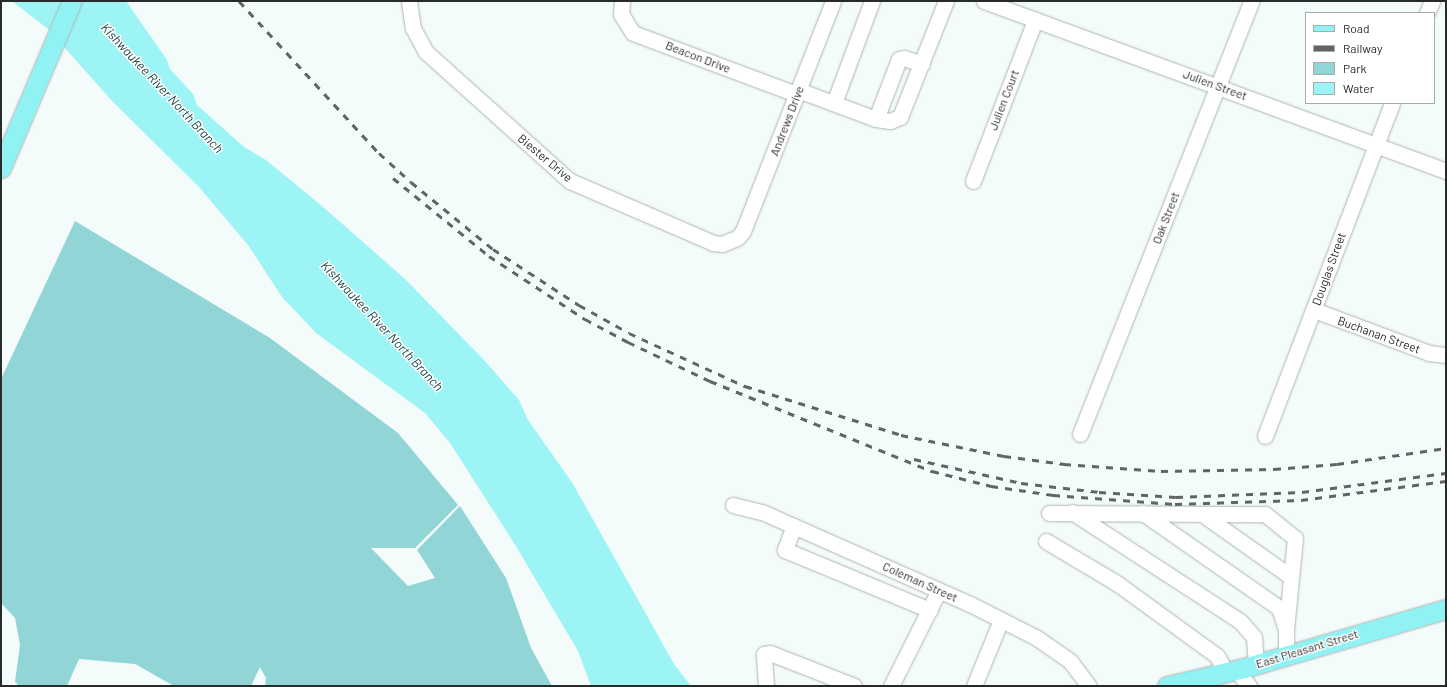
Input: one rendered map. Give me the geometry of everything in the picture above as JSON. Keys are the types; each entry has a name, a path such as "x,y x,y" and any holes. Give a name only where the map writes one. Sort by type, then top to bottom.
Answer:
{"main road":[{"path":"1,168 72,1"},
{"name":"East Pleasant Street","path":"1167,686 1231,671 1446,610"}],"street":[{"name":"Biester Drive","path":"409,1 413,28 426,52 570,181 713,243 722,244 737,238"},
{"name":"Beacon Drive","path":"622,1 621,14 632,33 876,119"},
{"name":"Andrews Drive","path":"737,238 743,231 758,197 833,1"},
{"path":"834,103 872,1"},
{"path":"922,64 904,58 898,59 876,119 890,121 900,117 922,64 946,1"},
{"name":"Julien Street","path":"984,1 1446,171"},
{"name":"Oak Street","path":"1080,434 1251,1"},
{"path":"1427,12 1432,1"},
{"name":"Julien Court","path":"973,181 1035,20"},
{"name":"Douglas Street","path":"1265,436 1392,104"},
{"name":"Buchanan Street","path":"1314,310 1430,353 1446,355"},
{"name":"Coleman Street","path":"733,506 762,512 939,590 1001,620 1036,638 1070,661 1089,686"},
{"path":"1071,512 1240,621 1254,637 1256,664"},
{"path":"1049,513 1265,514 1295,538 1286,630 1286,655"},
{"path":"1143,513 1280,608 1286,630"},
{"path":"1202,514 1291,578"},
{"path":"794,526 785,550 930,610"},
{"path":"1046,542 1118,584 1217,656 1231,671 1249,686"},
{"path":"891,686 939,590"},
{"path":"974,686 1001,620"},
{"path":"766,686 764,654 770,653 854,686"}],"green space":[{"path":"75,221 270,338 398,433 458,505 415,548 371,548 408,586 435,578 417,550 460,506 506,578 531,648 552,686 265,686 266,678 260,667 251,686 174,686 135,664 79,659 67,686 19,686 15,682 20,645 15,618 1,603 1,379"}],"water":[{"name":"Kishwaukee River North Branch","path":"12,1 126,1 167,60 170,69 193,94 197,105 244,147 266,160 322,206 405,279 484,360 519,400 528,420 573,484 674,664 691,686 591,686 578,651 514,543 450,443 425,413 316,333 282,297 248,245 199,187 113,102 48,29"}],"railway":[{"path":"239,1 379,153 411,182 493,249 579,305 629,333 745,386 901,435 1004,456 1064,464 1161,471 1274,469 1337,464 1446,448"},
{"path":"393,178 489,256 585,319 628,342 710,381 932,471 991,486 1053,495 1175,504 1301,500 1446,481"},
{"path":"914,459 1021,483 1099,492 1176,497 1302,492 1446,473"}]}
